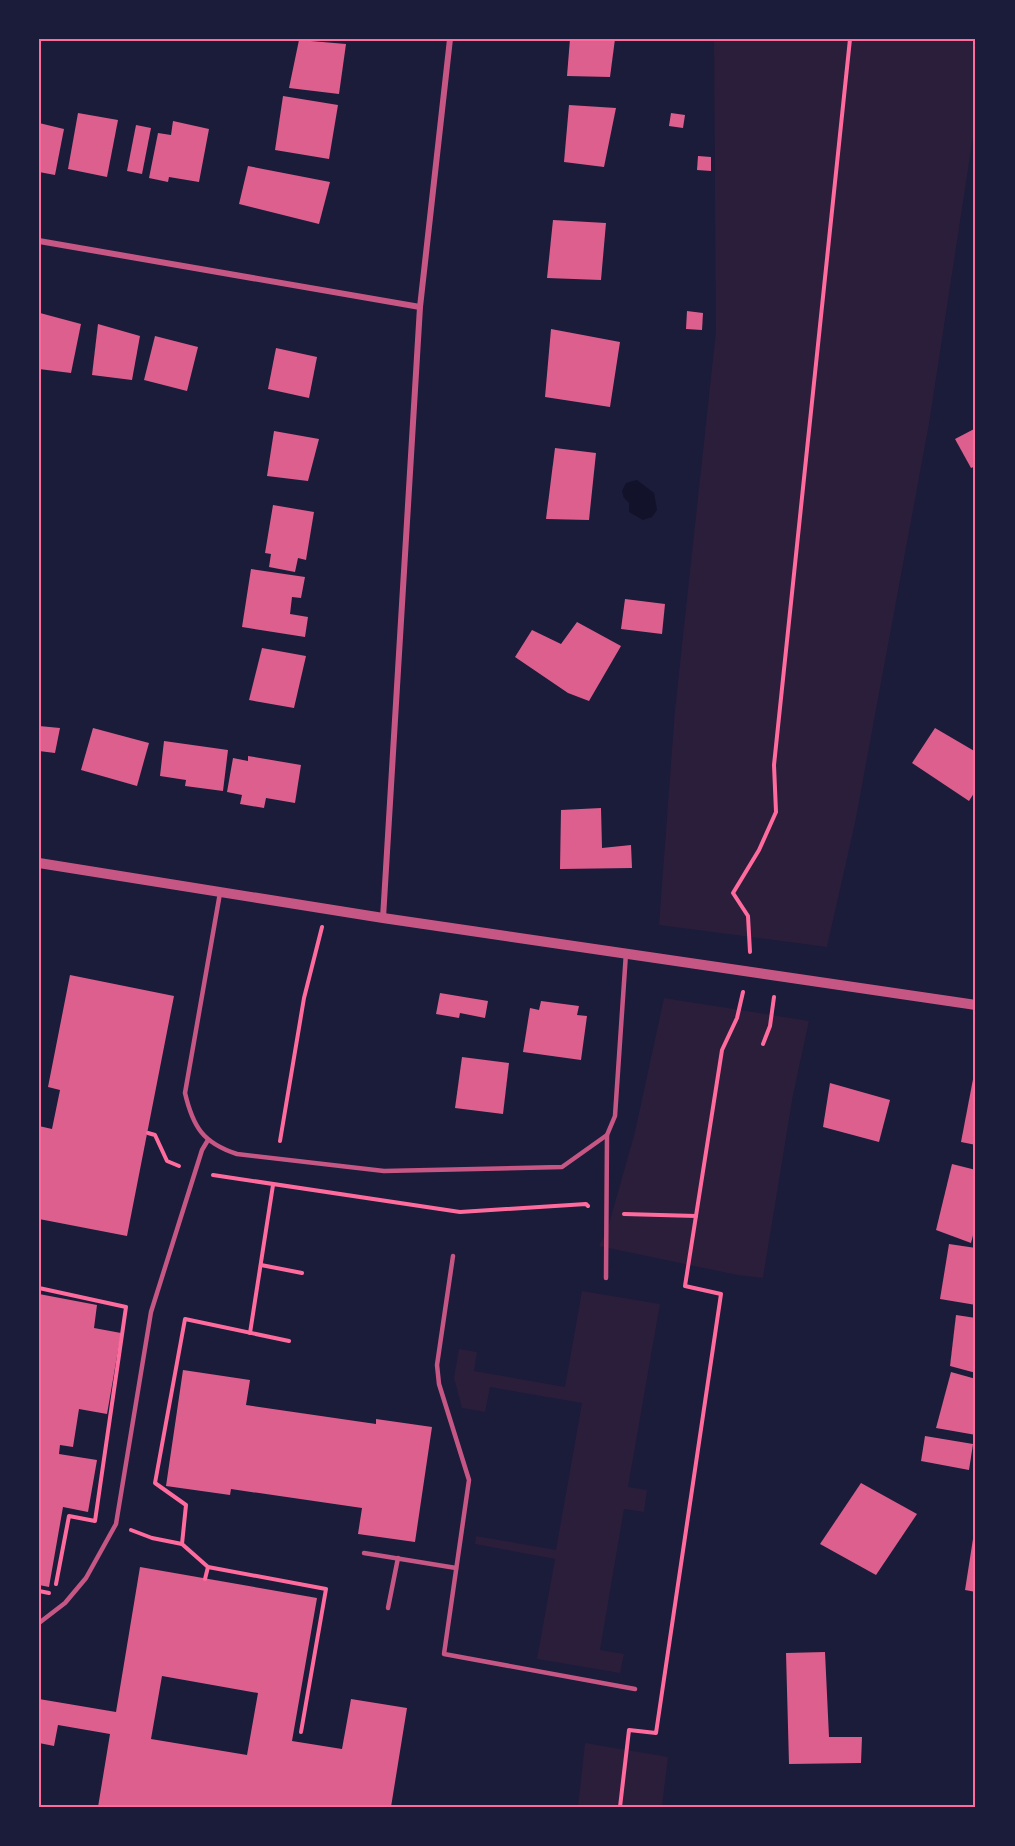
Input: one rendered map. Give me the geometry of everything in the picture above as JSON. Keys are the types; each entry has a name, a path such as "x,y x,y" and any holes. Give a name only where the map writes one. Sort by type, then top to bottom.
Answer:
{"street":[{"path":"383,918 420,307 450,39"},
{"path":"39,241 420,307"},
{"path":"39,863 383,918 976,1005"}],"lane":[{"path":"220,893 185,1093 191,1120 208,1140 220,1148 237,1154 384,1171 462,1172 562,1167 608,1135"},
{"path":"606,1278 608,1135 615,1116 626,953"},
{"path":"39,1623 65,1603 86,1578 116,1524 151,1312 195,1172 208,1140"},
{"path":"453,1256 437,1365 439,1384 469,1480 444,1654 635,1689"},
{"path":"364,1553 456,1568"},
{"path":"388,1608 399,1558"}],"path":[{"path":"620,1807 629,1730 656,1733 721,1294 685,1286 722,1050 737,1018 750,955 748,916 733,893 759,850 776,812 774,765 850,39"},
{"path":"280,1143 304,998 327,909"},
{"path":"763,1044 770,1026 774,998"},
{"path":"148,1133 155,1135 167,1161 195,1172 273,1185 460,1212 585,1204 594,1214 696,1216"},
{"path":"250,1333 273,1185"},
{"path":"261,1265 302,1273"},
{"path":"39,1288 126,1307 95,1521 69,1516 54,1593 39,1592"},
{"path":"183,1544 186,1505 155,1483 185,1319 289,1341"},
{"path":"152,1538 183,1544 208,1567 326,1589 301,1732"},
{"path":"205,1579 208,1567"}],"shaded area":[{"path":"714,39 976,39 976,117 929,424 855,823 827,947 659,925 675,710 716,331"},
{"path":"637,480 654,493 657,510 652,517 643,520 629,512 629,503 622,491 626,483"},
{"path":"664,998 809,1021 793,1095 763,1278 737,1275 599,1246 607,1231 635,1132"},
{"path":"582,1291 660,1304 628,1487 647,1490 644,1512 624,1509 600,1650 624,1654 620,1673 537,1659 555,1559 475,1544 476,1536 556,1550 582,1403 490,1387 485,1412 462,1408 454,1378 459,1349 477,1352 474,1371 565,1387"},
{"path":"585,1743 668,1757 662,1807 578,1807"}],"building":[{"path":"570,39 615,39 610,77 567,76"},
{"path":"299,40 346,44 339,94 289,88"},
{"path":"283,96 338,105 329,159 275,150"},
{"path":"569,105 616,108 604,167 564,162"},
{"path":"78,113 118,120 107,177 68,169"},
{"path":"671,113 685,115 683,128 669,126"},
{"path":"173,121 209,129 199,182 169,177 168,182 149,178 158,133 171,135"},
{"path":"39,123 64,129 55,175 39,172"},
{"path":"136,125 151,128 142,174 127,171"},
{"path":"698,156 711,157 711,171 697,170"},
{"path":"248,166 330,182 319,224 239,204"},
{"path":"553,220 606,223 601,280 547,278"},
{"path":"687,311 703,313 702,330 686,329"},
{"path":"40,313 81,324 71,373 39,369"},
{"path":"98,324 140,336 132,380 92,375"},
{"path":"551,329 620,342 610,407 545,397"},
{"path":"155,336 198,347 187,391 144,380"},
{"path":"276,348 317,357 309,398 268,389"},
{"path":"976,428 976,466 971,468 955,439"},
{"path":"274,431 319,439 308,481 267,476"},
{"path":"555,448 596,453 589,520 546,519"},
{"path":"273,505 314,512 306,560 298,558 295,572 269,567 271,554 265,553"},
{"path":"251,569 305,577 301,598 292,597 290,614 308,617 305,637 242,627"},
{"path":"625,599 665,604 662,634 621,629"},
{"path":"577,622 621,646 589,701 568,693 515,657 532,630 561,644"},
{"path":"262,648 306,656 294,708 249,700"},
{"path":"39,726 60,728 55,753 39,751"},
{"path":"93,728 149,743 137,786 81,770"},
{"path":"935,728 976,752 976,790 969,801 912,763"},
{"path":"164,741 228,750 223,791 185,786 186,780 160,776"},
{"path":"248,756 301,765 295,803 266,798 264,808 240,804 242,795 227,792 233,758 248,761"},
{"path":"601,808 602,848 631,845 632,868 560,869 561,810"},
{"path":"70,975 174,996 127,1236 39,1219 39,1126 52,1129 60,1090 48,1087"},
{"path":"440,993 488,1001 485,1018 460,1013 459,1018 436,1014"},
{"path":"541,1001 579,1006 577,1015 587,1016 581,1060 523,1052 530,1008 539,1010"},
{"path":"462,1057 509,1063 503,1114 455,1108"},
{"path":"974,1074 976,1074 976,1145 961,1142"},
{"path":"830,1083 890,1100 879,1142 823,1127"},
{"path":"952,1164 976,1170 976,1224 971,1243 936,1230"},
{"path":"949,1244 976,1248 976,1305 940,1299"},
{"path":"39,1294 97,1305 94,1328 121,1333 107,1414 79,1409 73,1447 60,1445 59,1454 97,1460 88,1512 63,1507 49,1587 39,1585"},
{"path":"956,1315 976,1318 976,1373 950,1366"},
{"path":"183,1370 250,1380 246,1405 376,1424 376,1419 432,1427 415,1542 358,1534 362,1508 231,1489 230,1495 166,1486"},
{"path":"951,1372 976,1379 976,1435 936,1428"},
{"path":"925,1436 973,1444 969,1470 921,1461"},
{"path":"861,1483 917,1514 876,1575 820,1544"},
{"path":"976,1526 976,1592 965,1590"},
{"path":"140,1567 317,1598 292,1741 342,1749 351,1699 407,1708 391,1807 98,1807 110,1734 58,1725 54,1746 39,1743 39,1699 116,1712","holes":["162,1676 258,1693 247,1755 151,1739"]},
{"path":"825,1652 829,1737 862,1737 861,1763 789,1764 786,1653"}]}
